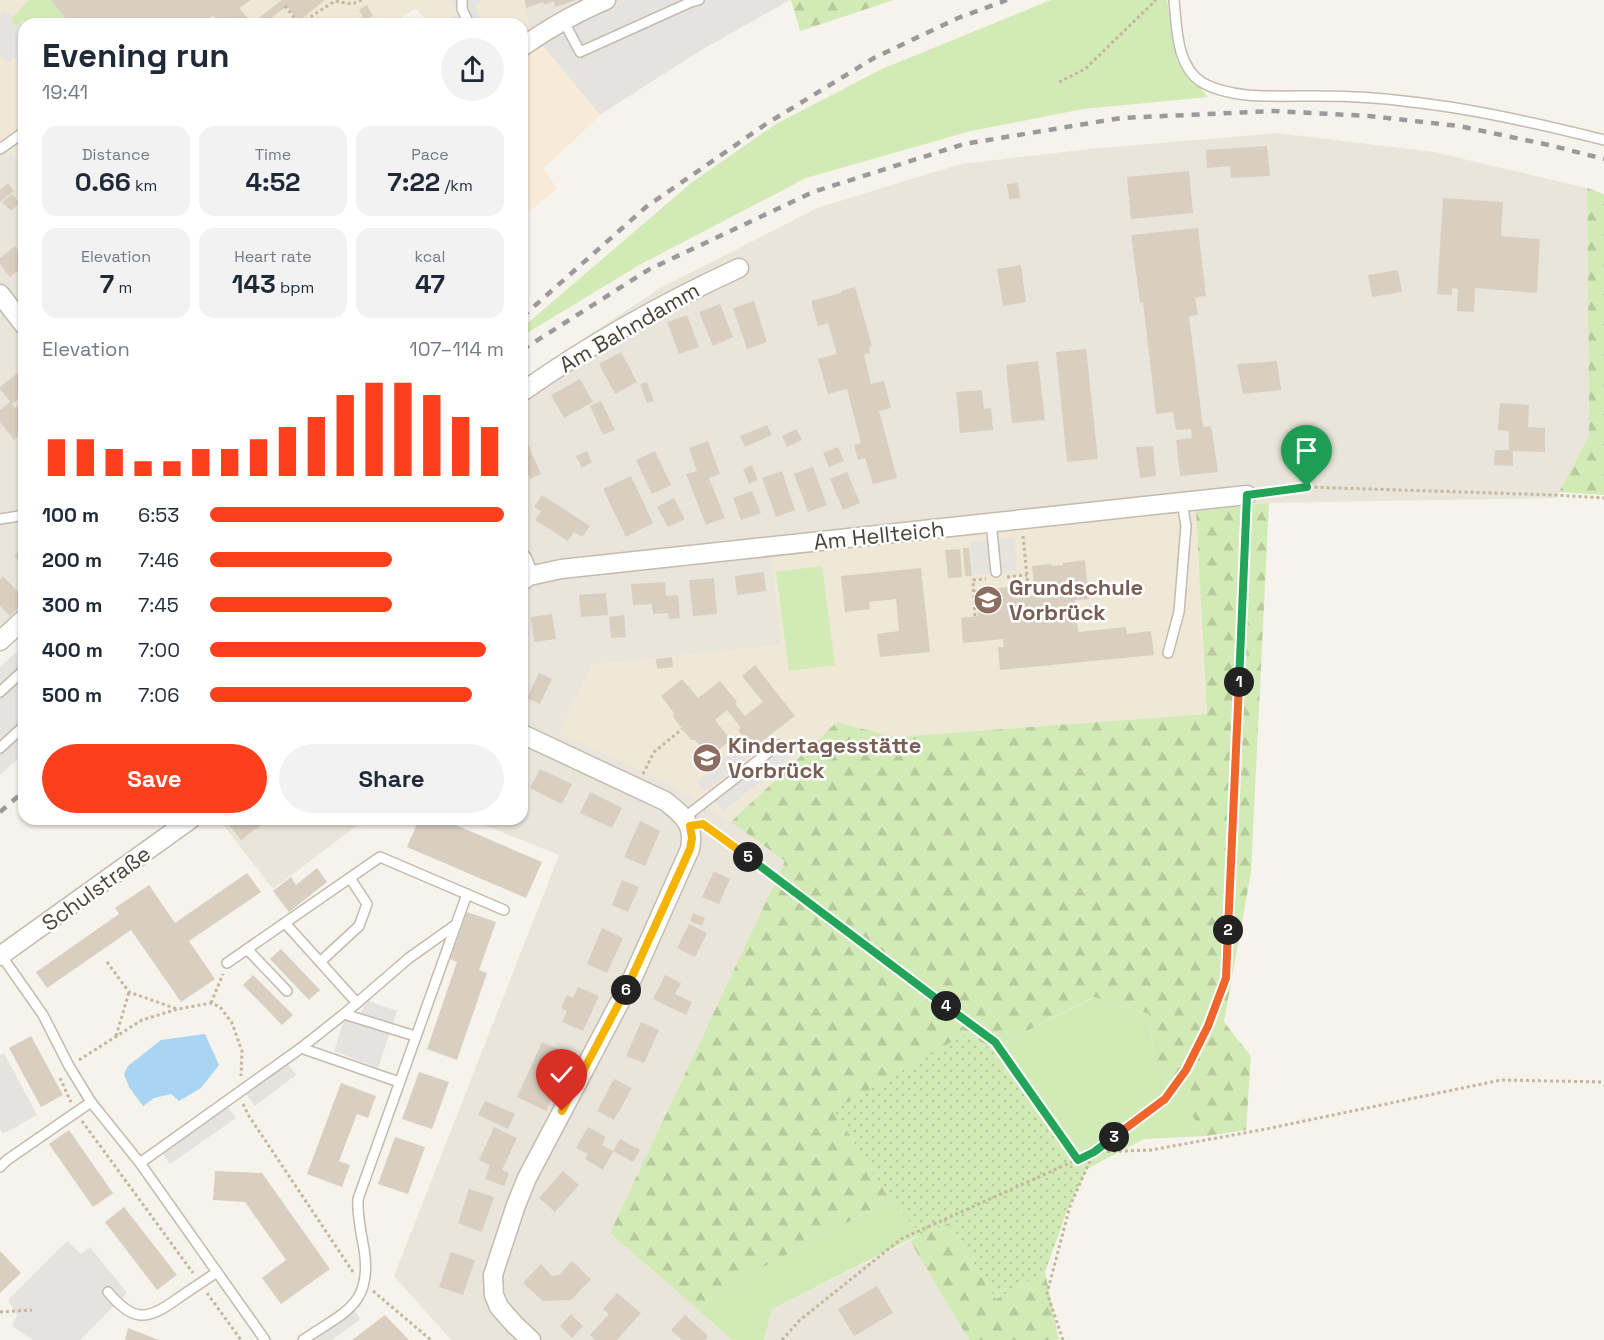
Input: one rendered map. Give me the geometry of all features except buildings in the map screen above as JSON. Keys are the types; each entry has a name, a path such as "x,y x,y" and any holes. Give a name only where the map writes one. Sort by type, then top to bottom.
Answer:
{"street":[{"path":"528,43 548,28 606,0"},
{"name":"Am Bahndamm","path":"528,388 596,342 689,291 739,268"},
{"path":"0,294 18,317"},
{"name":"Am Hellteich","path":"528,577 561,569 1247,495"},
{"path":"0,641 18,624"},
{"path":"528,737 665,801 681,813 687,822 692,838 690,849 633,977 527,1178 493,1275 494,1295 499,1307 531,1340"},
{"name":"Schulstraße","path":"1,956 183,825"}],"lane":[{"path":"462,0 462,9 466,18"},
{"path":"563,20 580,51 699,0"},
{"path":"1174,0 1183,59 1202,82 1218,89 1258,95 1411,101 1479,112 1604,140"},
{"path":"0,149 18,136"},
{"path":"1168,653 1179,612 1186,526 1182,502"},
{"path":"0,519 18,516"},
{"path":"991,522 996,575"},
{"path":"0,692 18,675"},
{"path":"0,748 18,732"},
{"path":"687,822 778,745"},
{"path":"227,963 380,857 504,910"},
{"path":"320,962 359,926 367,904 350,878"},
{"path":"303,1340 348,1310 358,1299 365,1284 366,1266 357,1214 358,1198 467,894"},
{"path":"285,923 357,1003"},
{"path":"140,1163 301,1048 409,958 454,926"},
{"path":"246,949 287,991"},
{"path":"1,956 43,1015 69,1066 91,1102 140,1163 265,1340"},
{"path":"344,1014 415,1036"},
{"path":"301,1048 399,1082"},
{"path":"0,1167 91,1102"},
{"path":"108,1292 119,1306 132,1313 146,1315 159,1312 217,1272"}],"path":[{"path":"309,18 335,1 352,4 362,0"},
{"path":"1059,82 1085,69 1156,0"},
{"path":"285,6 293,18"},
{"path":"782,1340 801,1320 901,1239 1094,1152 1165,1099 1186,1070 1208,1026 1226,978 1247,495 1307,487 1604,498"},
{"path":"1021,519 1029,596"},
{"path":"975,616 973,580 996,575 1027,575"},
{"path":"637,787 654,752 682,729"},
{"path":"687,822 703,824 995,1042 1078,1160"},
{"path":"107,962 129,992 178,1009"},
{"path":"212,1003 227,963"},
{"path":"115,1038 129,992"},
{"path":"241,1340 76,1113 60,1077 69,1066 142,1020 178,1009 212,1003 220,1007 232,1023 243,1051 243,1068 237,1094 249,1116 353,1273 431,1340"},
{"path":"1094,1152 1151,1150 1266,1129 1501,1080 1604,1082"},
{"path":"1063,1340 1047,1293 1070,1206 1094,1152"},
{"path":"0,1312 32,1310"}],"shaded area":[{"path":"0,0 523,0 528,18 424,18 416,8 400,18 18,18 18,161 0,138"},
{"path":"451,0 481,0 481,4 475,6 480,18 451,18 459,14"},
{"path":"523,0 628,0 579,23 536,51"},
{"path":"628,0 790,0 696,53 600,115 543,46 579,23"},
{"path":"5,10 12,18 12,23 18,25 18,60 16,57 7,63 0,53 0,14"},
{"path":"528,20 536,51 528,57"},
{"path":"543,46 600,115 544,168 557,189 528,212 528,57"},
{"path":"1277,133 1434,152 1587,188 1589,436 1556,498 1269,503 771,554 782,645 592,665 560,733 668,782 731,822 785,861 610,1233 732,1340 451,1340 394,1276 559,855 483,825 528,825 528,375 659,289 817,208 961,164 1090,149"},
{"path":"0,138 18,161 18,614 0,630"},
{"name":"Grundschule Vorbrück","path":"1196,511 1207,714 894,737 837,722 731,822 668,782 560,733 592,665 781,645 770,555"},
{"path":"1014,538 1017,571 973,575 970,542"},
{"path":"18,650 18,758 0,775 0,667"},
{"path":"741,746 749,757 705,791 697,781"},
{"path":"783,748 791,758 723,811 715,801"},
{"path":"224,825 358,825 273,889"},
{"path":"366,1000 397,1011 378,1068 334,1051 344,1021 361,1013"},
{"path":"4,1053 37,1115 3,1134 0,1129 0,1055"},
{"path":"288,1064 296,1075 255,1106 246,1094"},
{"path":"228,1107 236,1118 170,1164 162,1153"},
{"path":"67,1241 81,1254 90,1247 127,1293 80,1340 33,1340 12,1326 17,1315 8,1300"},
{"path":"910,1241 969,1340 764,1340 772,1309"},
{"path":"354,1309 360,1320 332,1340 310,1340"}],"green space":[{"path":"29,0 51,0 65,18 18,18 16,26 12,23 12,18"},
{"path":"791,0 894,0 800,31"},
{"path":"1051,0 1167,0 1177,61 1208,97 1083,109 971,131 806,178 641,264 528,332 528,323 691,183 776,124 882,69"},
{"path":"1587,188 1604,194 1604,495 1559,492 1589,436"},
{"path":"1269,503 1251,872 1224,1022 1251,1056 1246,1130 1206,1136 1154,1060 1149,1014 1094,997 991,1049 969,1032 835,1110 890,1200 716,1292 698,1310 610,1233 785,861 731,822 837,722 894,737 1207,714 1196,511"},
{"path":"822,566 835,665 789,671 776,572"},
{"path":"1095,997 1149,1014 1154,1060 1206,1136 1144,1139 1087,1169 1083,1177 991,1049"},
{"path":"969,1032 991,1049 1083,1177 1068,1208 1045,1272 996,1299 949,1223 921,1234 890,1200 834,1110"},
{"path":"890,1200 921,1234 772,1309 764,1340 732,1340 698,1310 716,1292"},
{"path":"949,1223 996,1299 1045,1272 1059,1340 969,1340 910,1241"}],"water":[{"path":"205,1034 219,1065 201,1088 179,1101 171,1094 154,1098 143,1106 129,1087 124,1074 128,1066 161,1040"}],"railway":[{"path":"528,312 646,207 766,124 874,58 958,18 1007,0"},
{"path":"528,346 648,270 813,192 964,144 1121,118 1274,111 1369,116 1459,126 1604,159"},
{"path":"0,812 18,796"}],"place":[{"name":"Grundschule Vorbrück","path":"988,600"},
{"name":"Kindertagesstätte Vorbrück","path":"707,758"}],"route":[{"path":"562,1111 633,977 690,849 692,838 690,826 703,824 995,1042 1078,1160 1094,1152 1165,1099 1186,1070 1208,1026 1226,978 1247,495 1307,487"}]}
